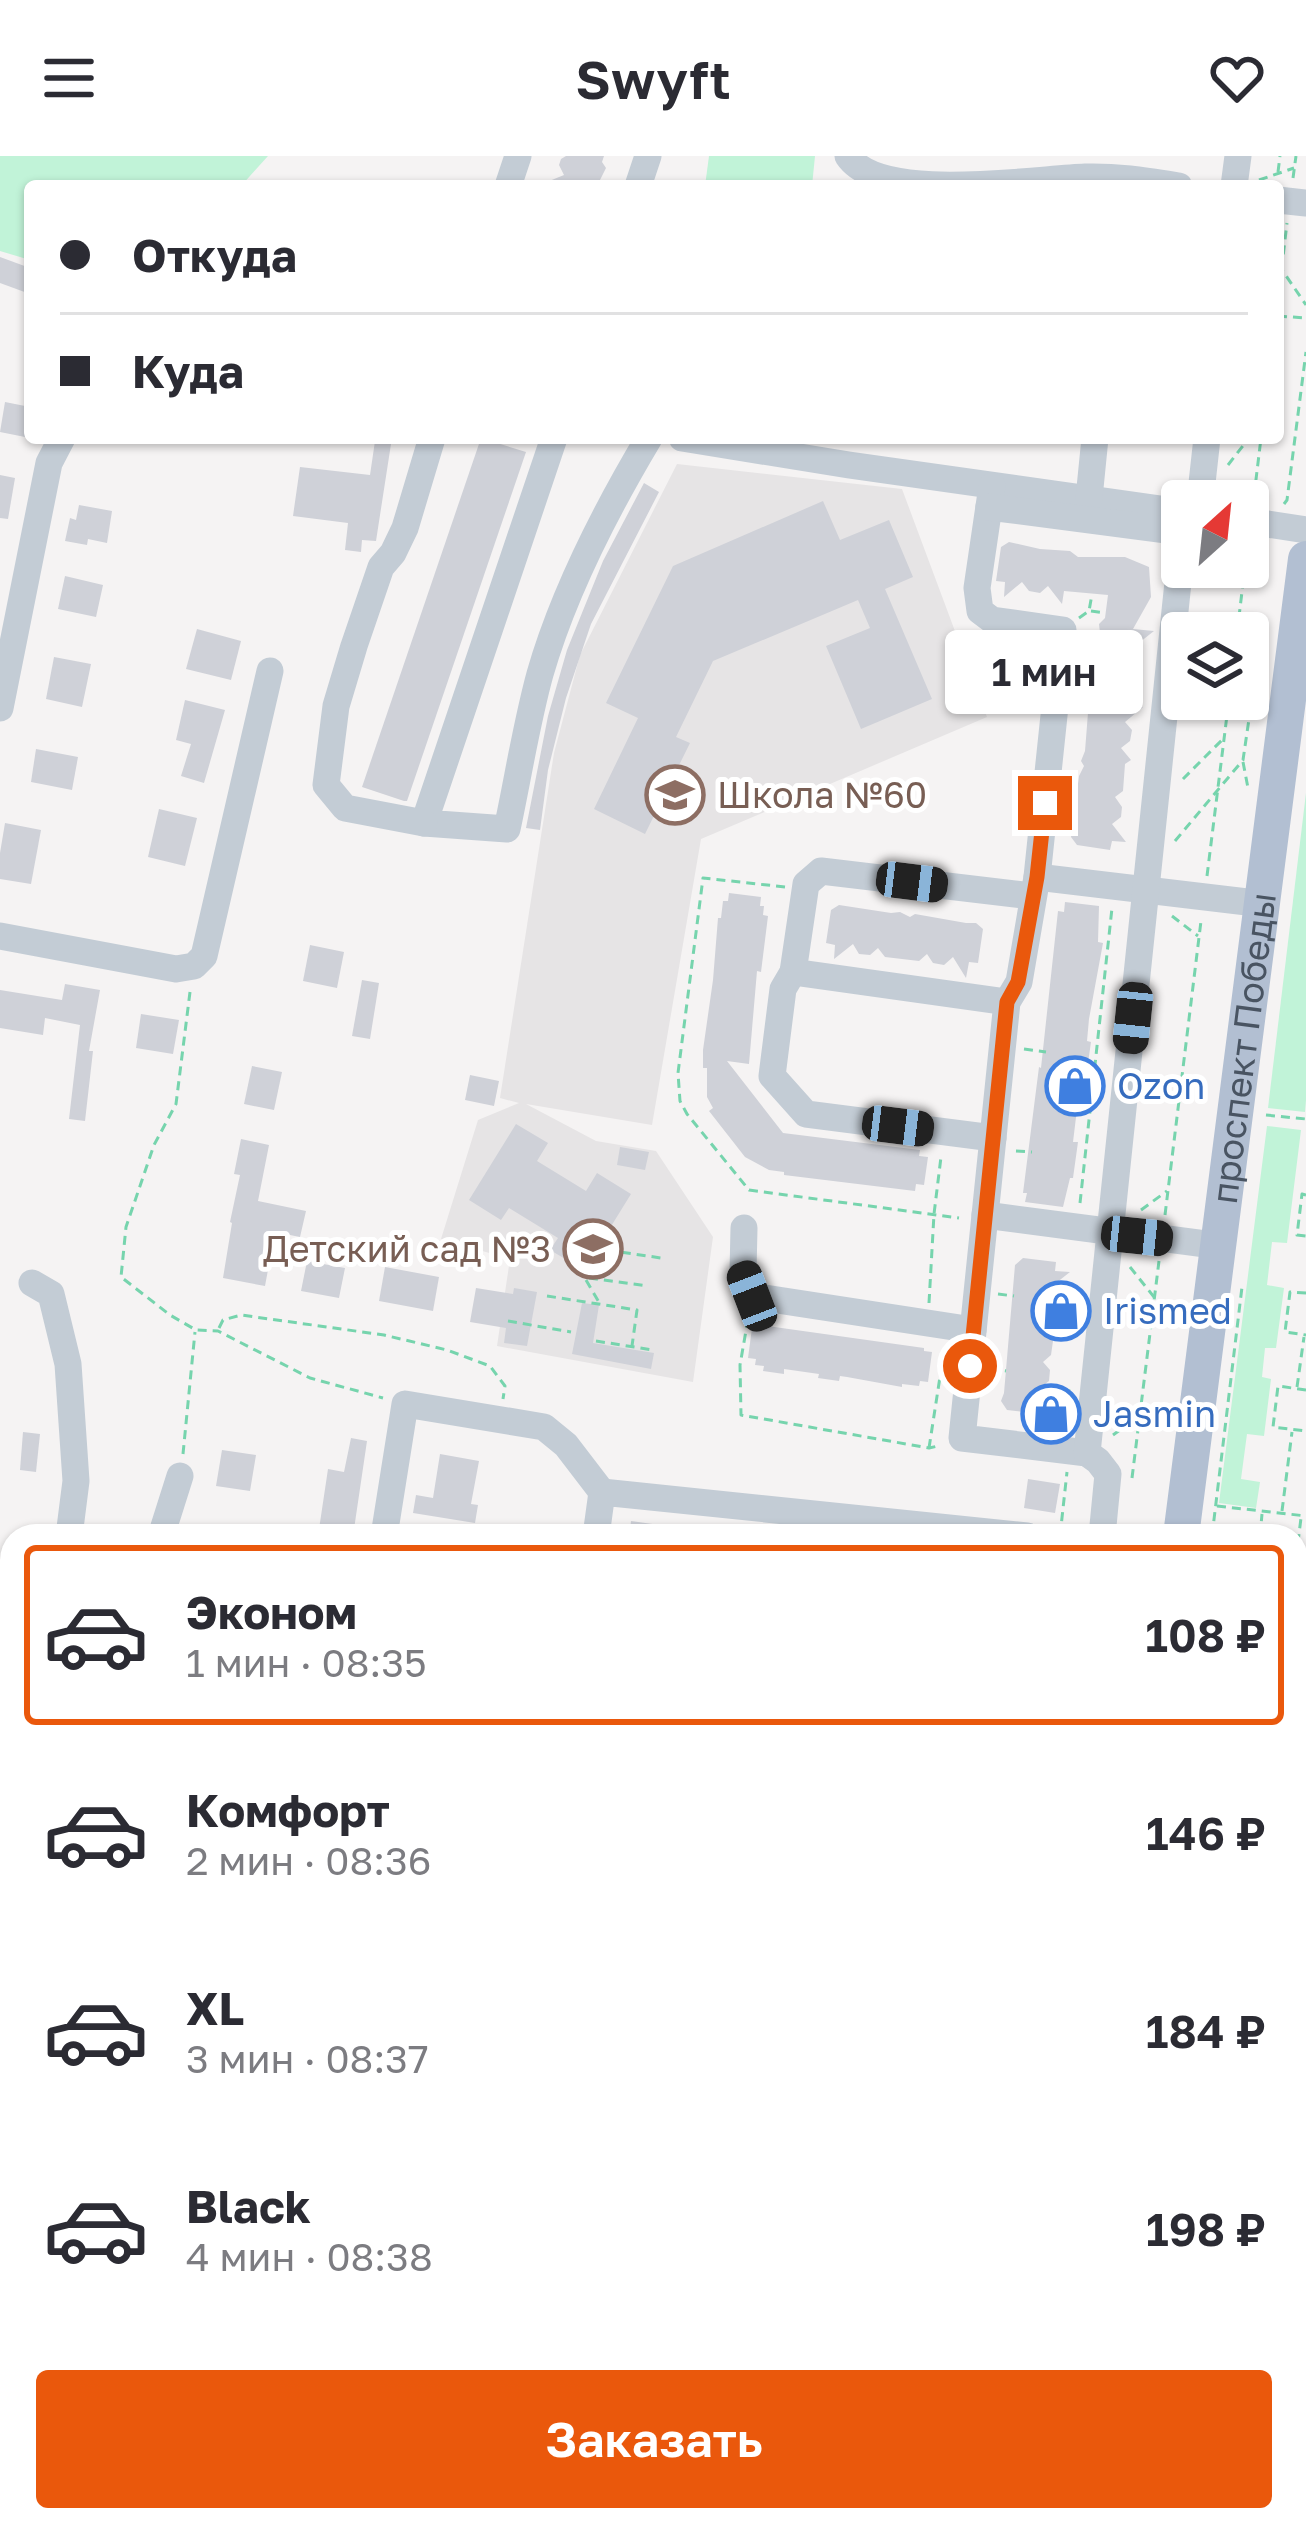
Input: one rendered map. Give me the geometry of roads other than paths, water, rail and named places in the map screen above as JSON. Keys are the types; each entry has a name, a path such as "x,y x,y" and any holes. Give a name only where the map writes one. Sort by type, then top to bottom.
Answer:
{"main road":[{"name":"проспект Победы","path":"1184,1519 1306,559"}],"street":[{"path":"848,156 863,172 883,180"},
{"path":"907,180 943,170 980,180"},
{"path":"1056,180 1127,173"},
{"path":"0,708 50,463 59,444"},
{"path":"430,444 405,528 381,567 354,646 336,706 326,785 344,808 424,824 507,829 540,676 563,608 645,444"},
{"path":"424,824 552,444"},
{"path":"754,444 851,452 990,497 1161,528"},
{"path":"1089,498 1094,444"},
{"path":"1202,480 1206,444"},
{"path":"990,497 1089,498 1161,509"},
{"path":"990,497 977,588 980,611 992,620 1064,630 1034,886 1018,982 1007,1002 985,1215 950,1326 962,1438 1087,1453 1108,1474 1103,1524"},
{"path":"1269,525 1306,530"},
{"path":"1087,1453 1177,588"},
{"path":"0,936 176,969 194,966 204,956 271,671"},
{"path":"993,1138 806,1114 772,1076 783,989 794,972 806,884 821,871 1034,886 1114,886 1264,904"},
{"path":"794,972 1007,1002"},
{"path":"985,1215 1220,1246"},
{"path":"744,1228 743,1272 752,1296 950,1326"},
{"path":"32,1283 51,1294 68,1364 76,1481 71,1524"},
{"path":"386,1524 405,1405 544,1426 566,1445 602,1492 598,1524"},
{"path":"165,1524 180,1476"},
{"path":"602,1492 884,1524"}],"place":[{"name":"Школа №60","path":"675,795"},
{"name":"Ozon","path":"1075,1086"},
{"name":"Детский сад №3","path":"593,1249"},
{"name":"Irismed","path":"1061,1311"},
{"name":"Jasmin","path":"1051,1414"}]}
